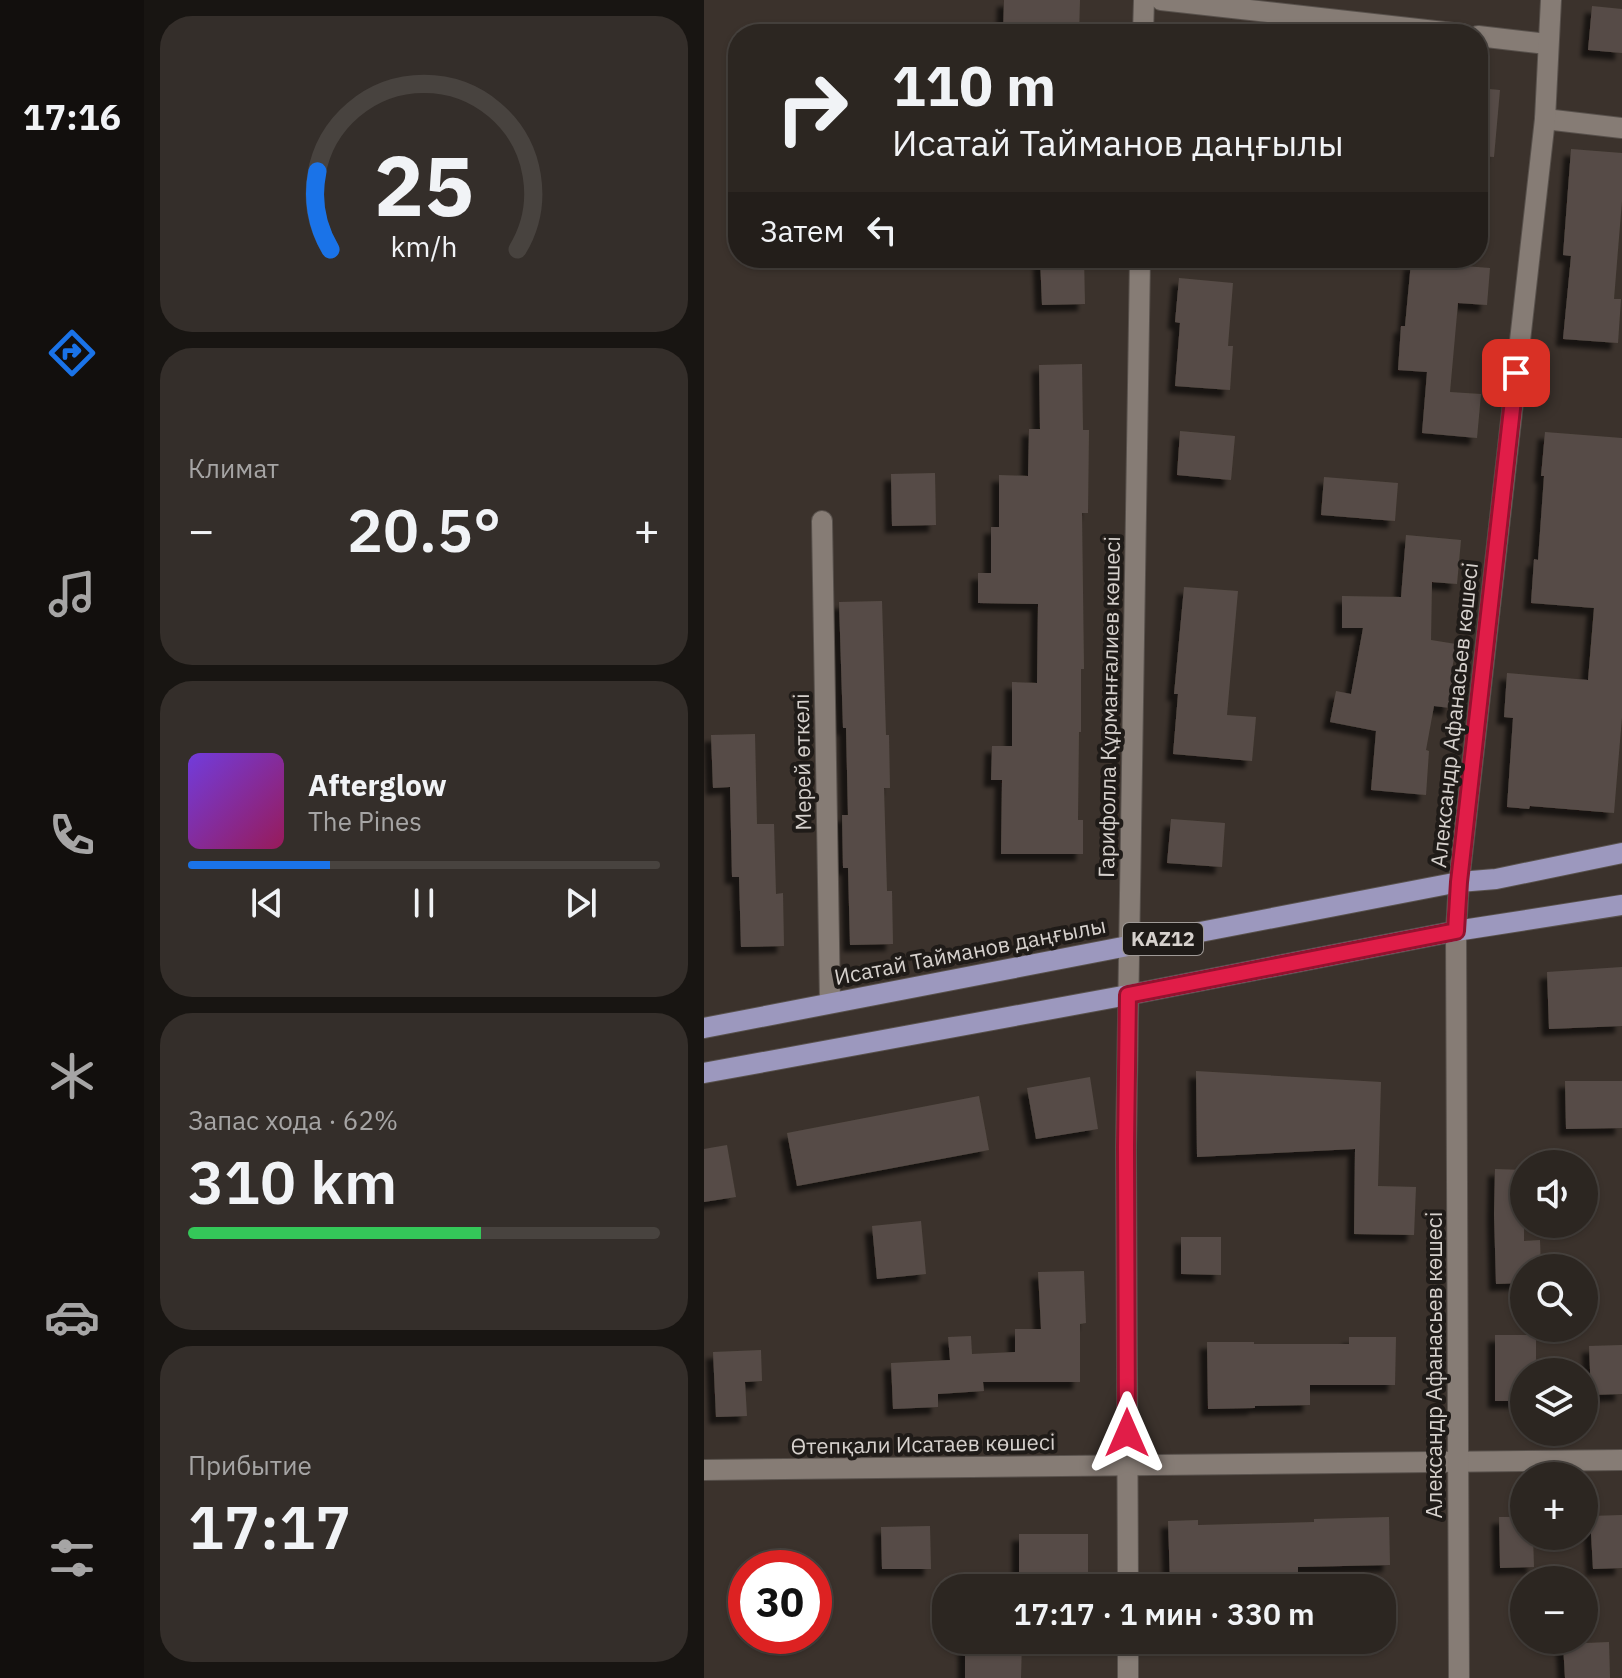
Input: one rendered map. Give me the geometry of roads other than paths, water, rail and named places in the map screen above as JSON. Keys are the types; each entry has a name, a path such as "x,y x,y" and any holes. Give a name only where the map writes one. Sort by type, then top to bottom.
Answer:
{"main road":[{"name":"Исатай Тайманов даңғылы","path":"704,1028 1622,853"},
{"name":"KAZ12","path":"704,1073 1456,931 1622,905"}],"street":[{"path":"1143,24 1144,0"},
{"path":"1161,0 1373,24"},
{"name":"Александр Афанасьев көшесі","path":"1459,1678 1456,931 1545,119 1551,0"},
{"path":"1488,37 1547,44"},
{"path":"1545,119 1622,128"},
{"name":"Гарифолла Құрманғалиев көшесі","path":"1128,1574 1126,1147 1140,268"},
{"name":"Мерей өткелі","path":"822,521 830,1002"},
{"name":"Өтепқали Исатаев көшесі","path":"704,1470 1622,1460"},
{"path":"1128,1654 1128,1678"}]}
